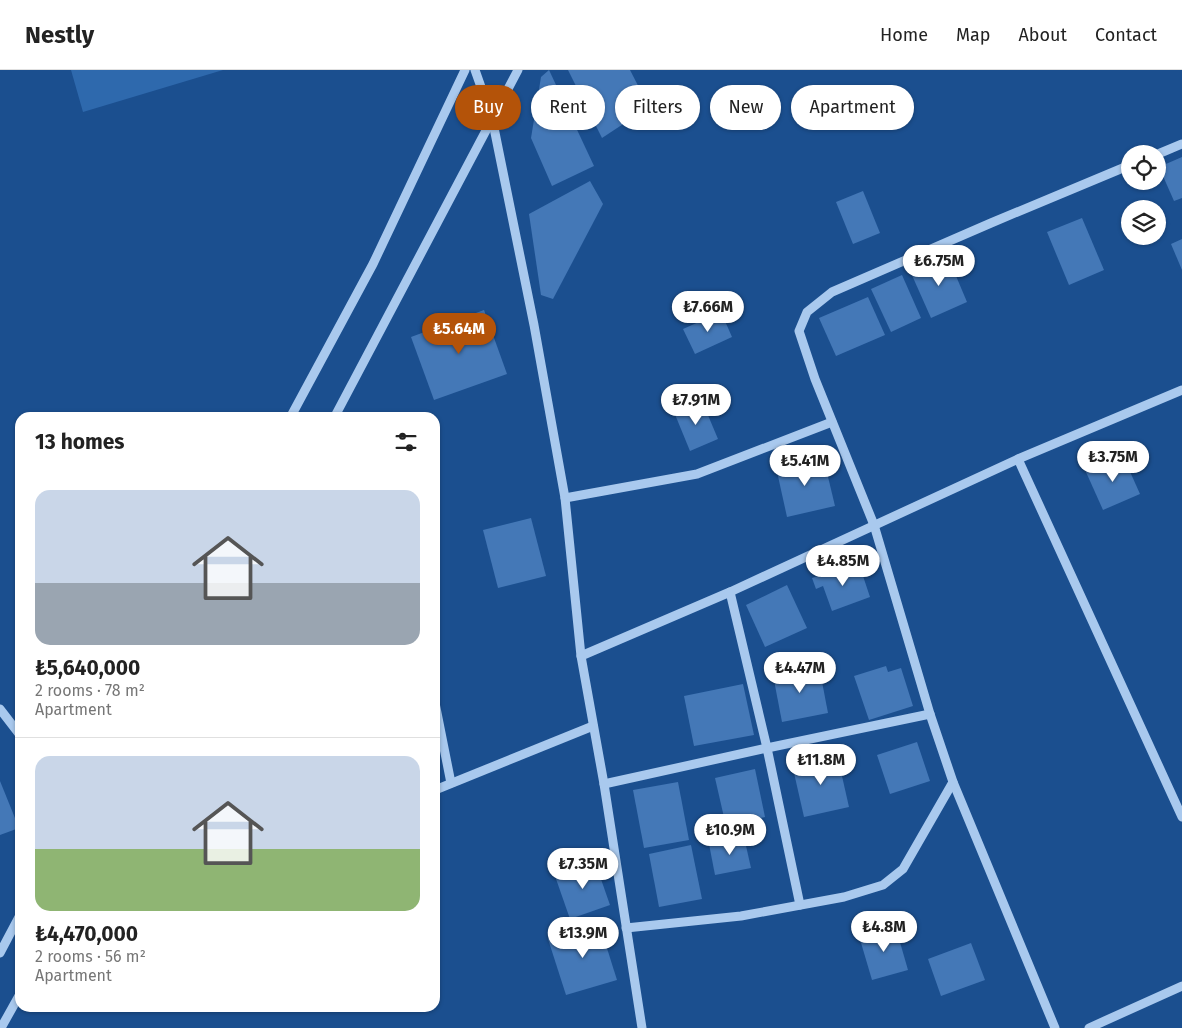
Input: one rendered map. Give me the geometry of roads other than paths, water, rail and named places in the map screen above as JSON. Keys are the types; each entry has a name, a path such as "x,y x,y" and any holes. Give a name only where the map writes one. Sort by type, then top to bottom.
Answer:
{"street":[{"path":"293,412 373,264 465,70"},
{"path":"475,70 480,85"},
{"path":"510,85 518,70"},
{"path":"337,412 486,130"},
{"path":"494,130 534,325 565,498 581,656 604,784 642,1028"},
{"path":"1166,151 1182,144"},
{"path":"1055,1028 953,782 930,714 874,525 815,379 799,331 807,312 832,292 1121,169"},
{"path":"581,656 730,592 1018,459 1182,390"},
{"path":"565,498 696,474 832,422"},
{"path":"1018,459 1182,817"},
{"path":"730,592 767,748 800,905"},
{"path":"0,709 15,728"},
{"path":"604,784 930,714"},
{"path":"440,788 593,726"},
{"path":"440,728 451,783"},
{"path":"626,928 740,916 844,897 883,885 903,869 953,782"},
{"path":"0,953 15,924"},
{"path":"1088,1028 1182,986"},
{"path":"1,1028 15,1003"}]}
